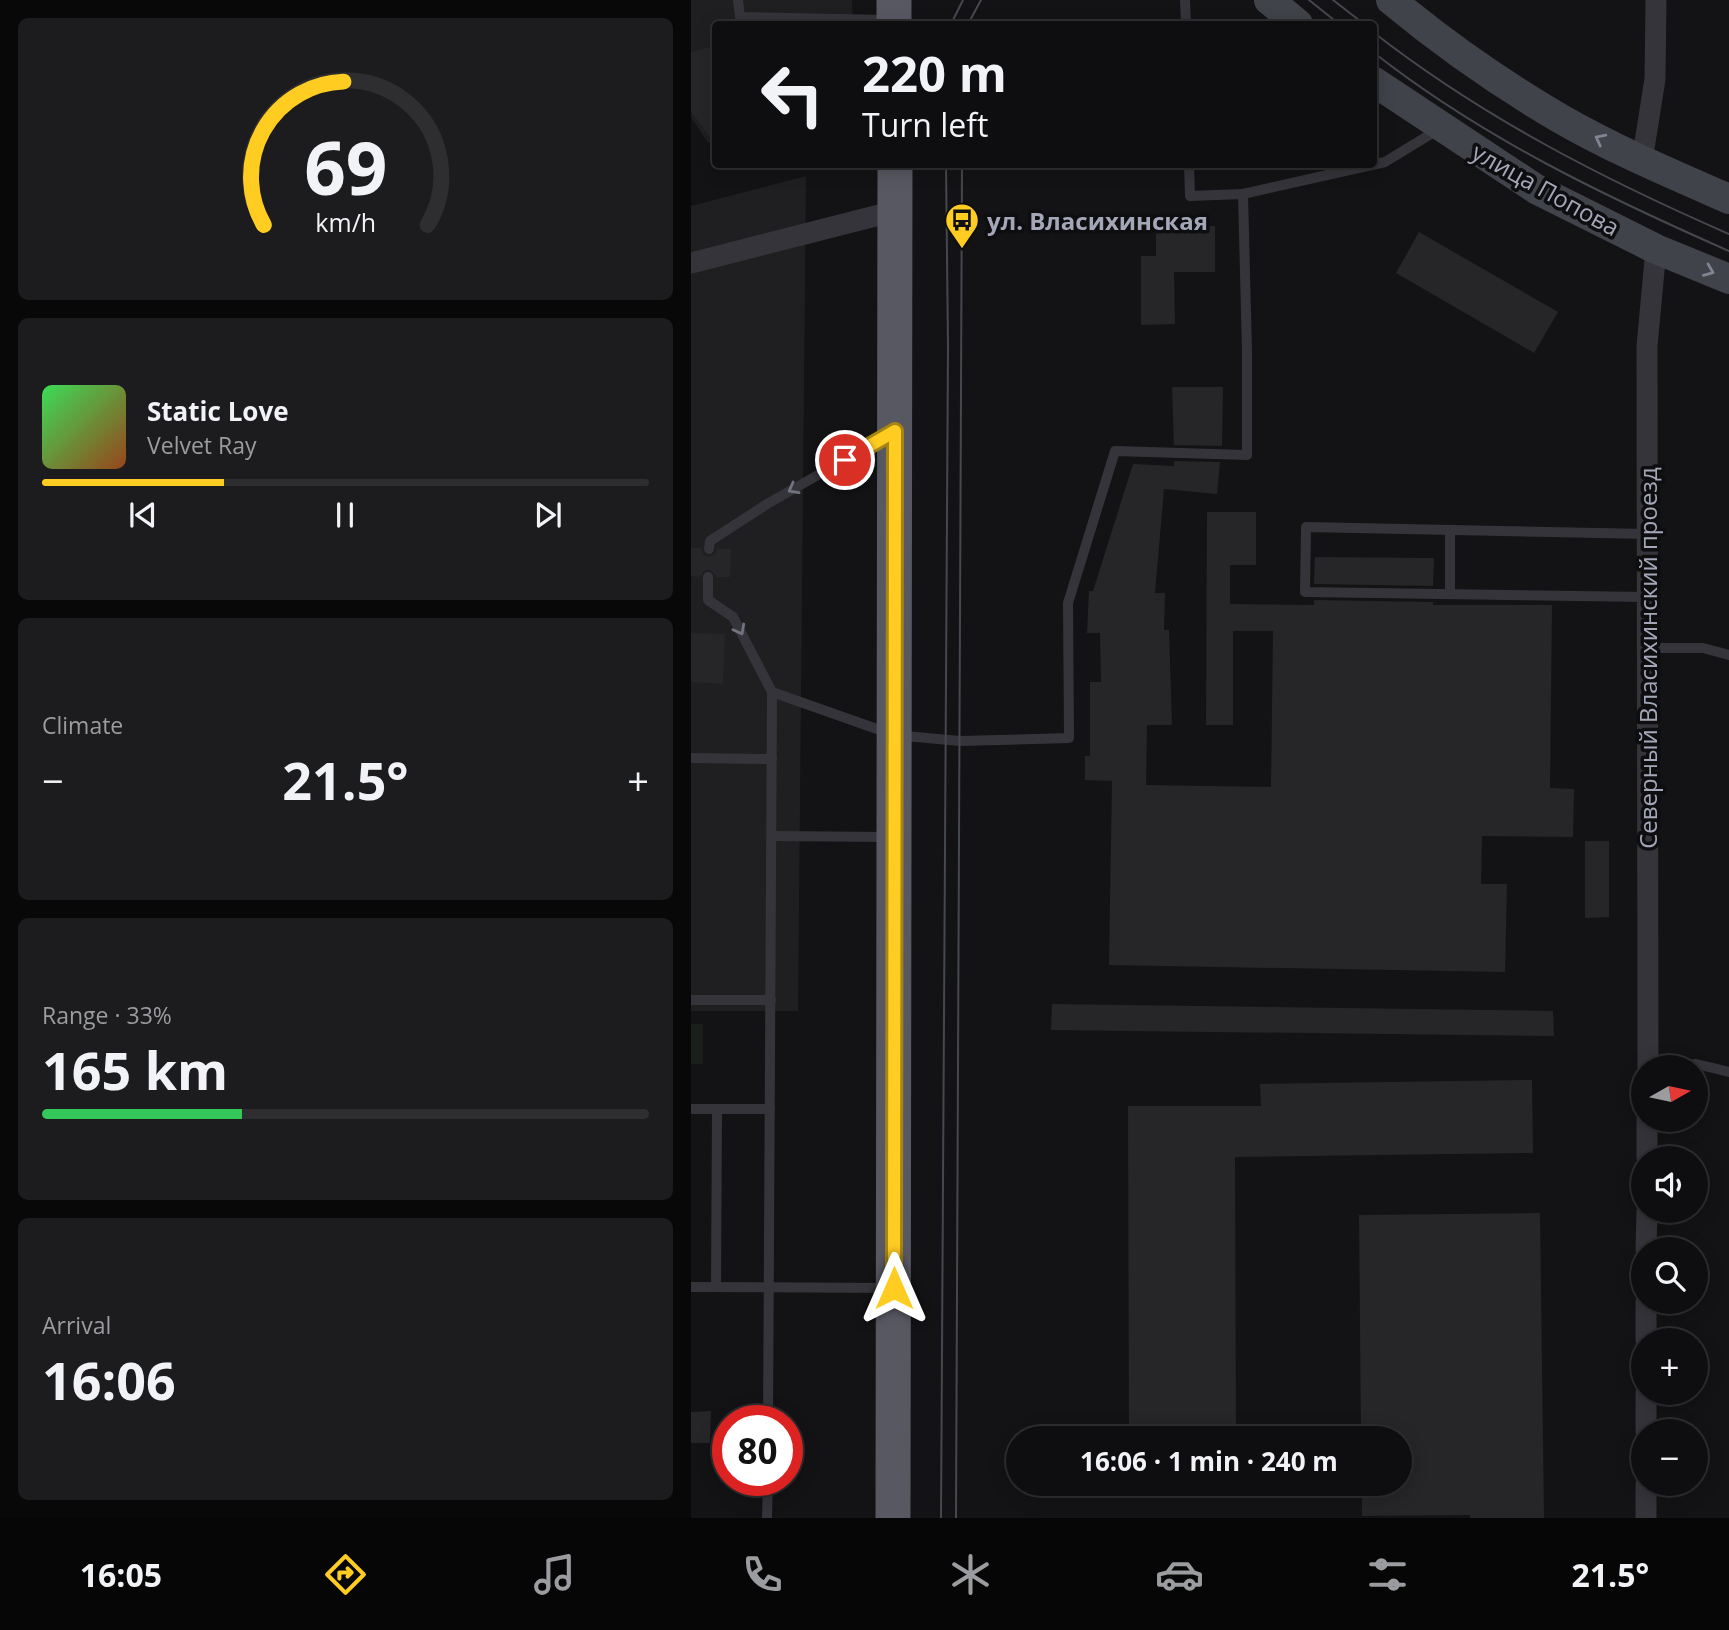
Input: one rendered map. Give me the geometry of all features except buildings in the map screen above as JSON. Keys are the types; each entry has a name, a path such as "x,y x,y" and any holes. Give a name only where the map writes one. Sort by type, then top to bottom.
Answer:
{"highway":[{"path":"893,1518 895,168"}],"main road":[{"path":"1269,0 1294,21"},
{"path":"1391,0 1493,77 1562,119 1642,161 1722,193"},
{"name":"улица Попова","path":"1377,84 1536,189 1656,249 1729,279"}],"street":[{"path":"1642,161 1655,79 1656,0"},
{"path":"691,263 895,211"},
{"name":"Северный Власихинский проезд","path":"1648,1055 1647,346 1656,249"},
{"path":"1646,1496 1646,1518"}],"lane":[{"path":"738,0 740,18 896,11"},
{"path":"1185,0 1186,21"},
{"path":"1377,164 1385,162 1441,128"},
{"path":"1189,168 1190,196 1243,194 1358,168"},
{"path":"773,692 894,735 960,741 1069,738 1068,603 1115,451 1247,455 1243,194"},
{"path":"709,548 710,541 767,504 895,431"},
{"path":"1647,534 1306,527 1305,592 1647,597"},
{"path":"1450,530 1450,594"},
{"path":"708,577 708,600 733,617 773,692 768,1405"},
{"path":"1647,648 1703,648 1729,655"},
{"path":"691,758 772,759"},
{"path":"772,836 893,837"},
{"path":"691,1000 770,1000"},
{"path":"1708,1067 1729,1072"},
{"path":"691,1109 770,1109"},
{"path":"716,1287 717,1109"},
{"path":"691,1287 894,1288"},
{"path":"767,1518 768,1496"}],"shaded area":[{"path":"691,0 852,0 853,21 712,21 712,142 708,143 691,117"},
{"path":"806,176 798,1011 691,1011 691,206"},
{"path":"691,1024 703,1024 703,1064 691,1064"}],"tram line":[{"path":"952,21 963,0"},
{"path":"970,21 981,0"},
{"path":"1309,0 1335,21"},
{"path":"1333,0 1360,21"},
{"path":"1377,35 1414,63 1500,119 1590,168 1729,234"},
{"path":"1377,55 1414,83 1500,138 1636,209 1729,251"},
{"path":"941,1518 948,346 946,168"},
{"path":"956,1518 962,168"}],"place":[{"name":"ул. Власихинская","path":"962,250"}],"route":[{"path":"845,460 895,431 894,1288"}]}
